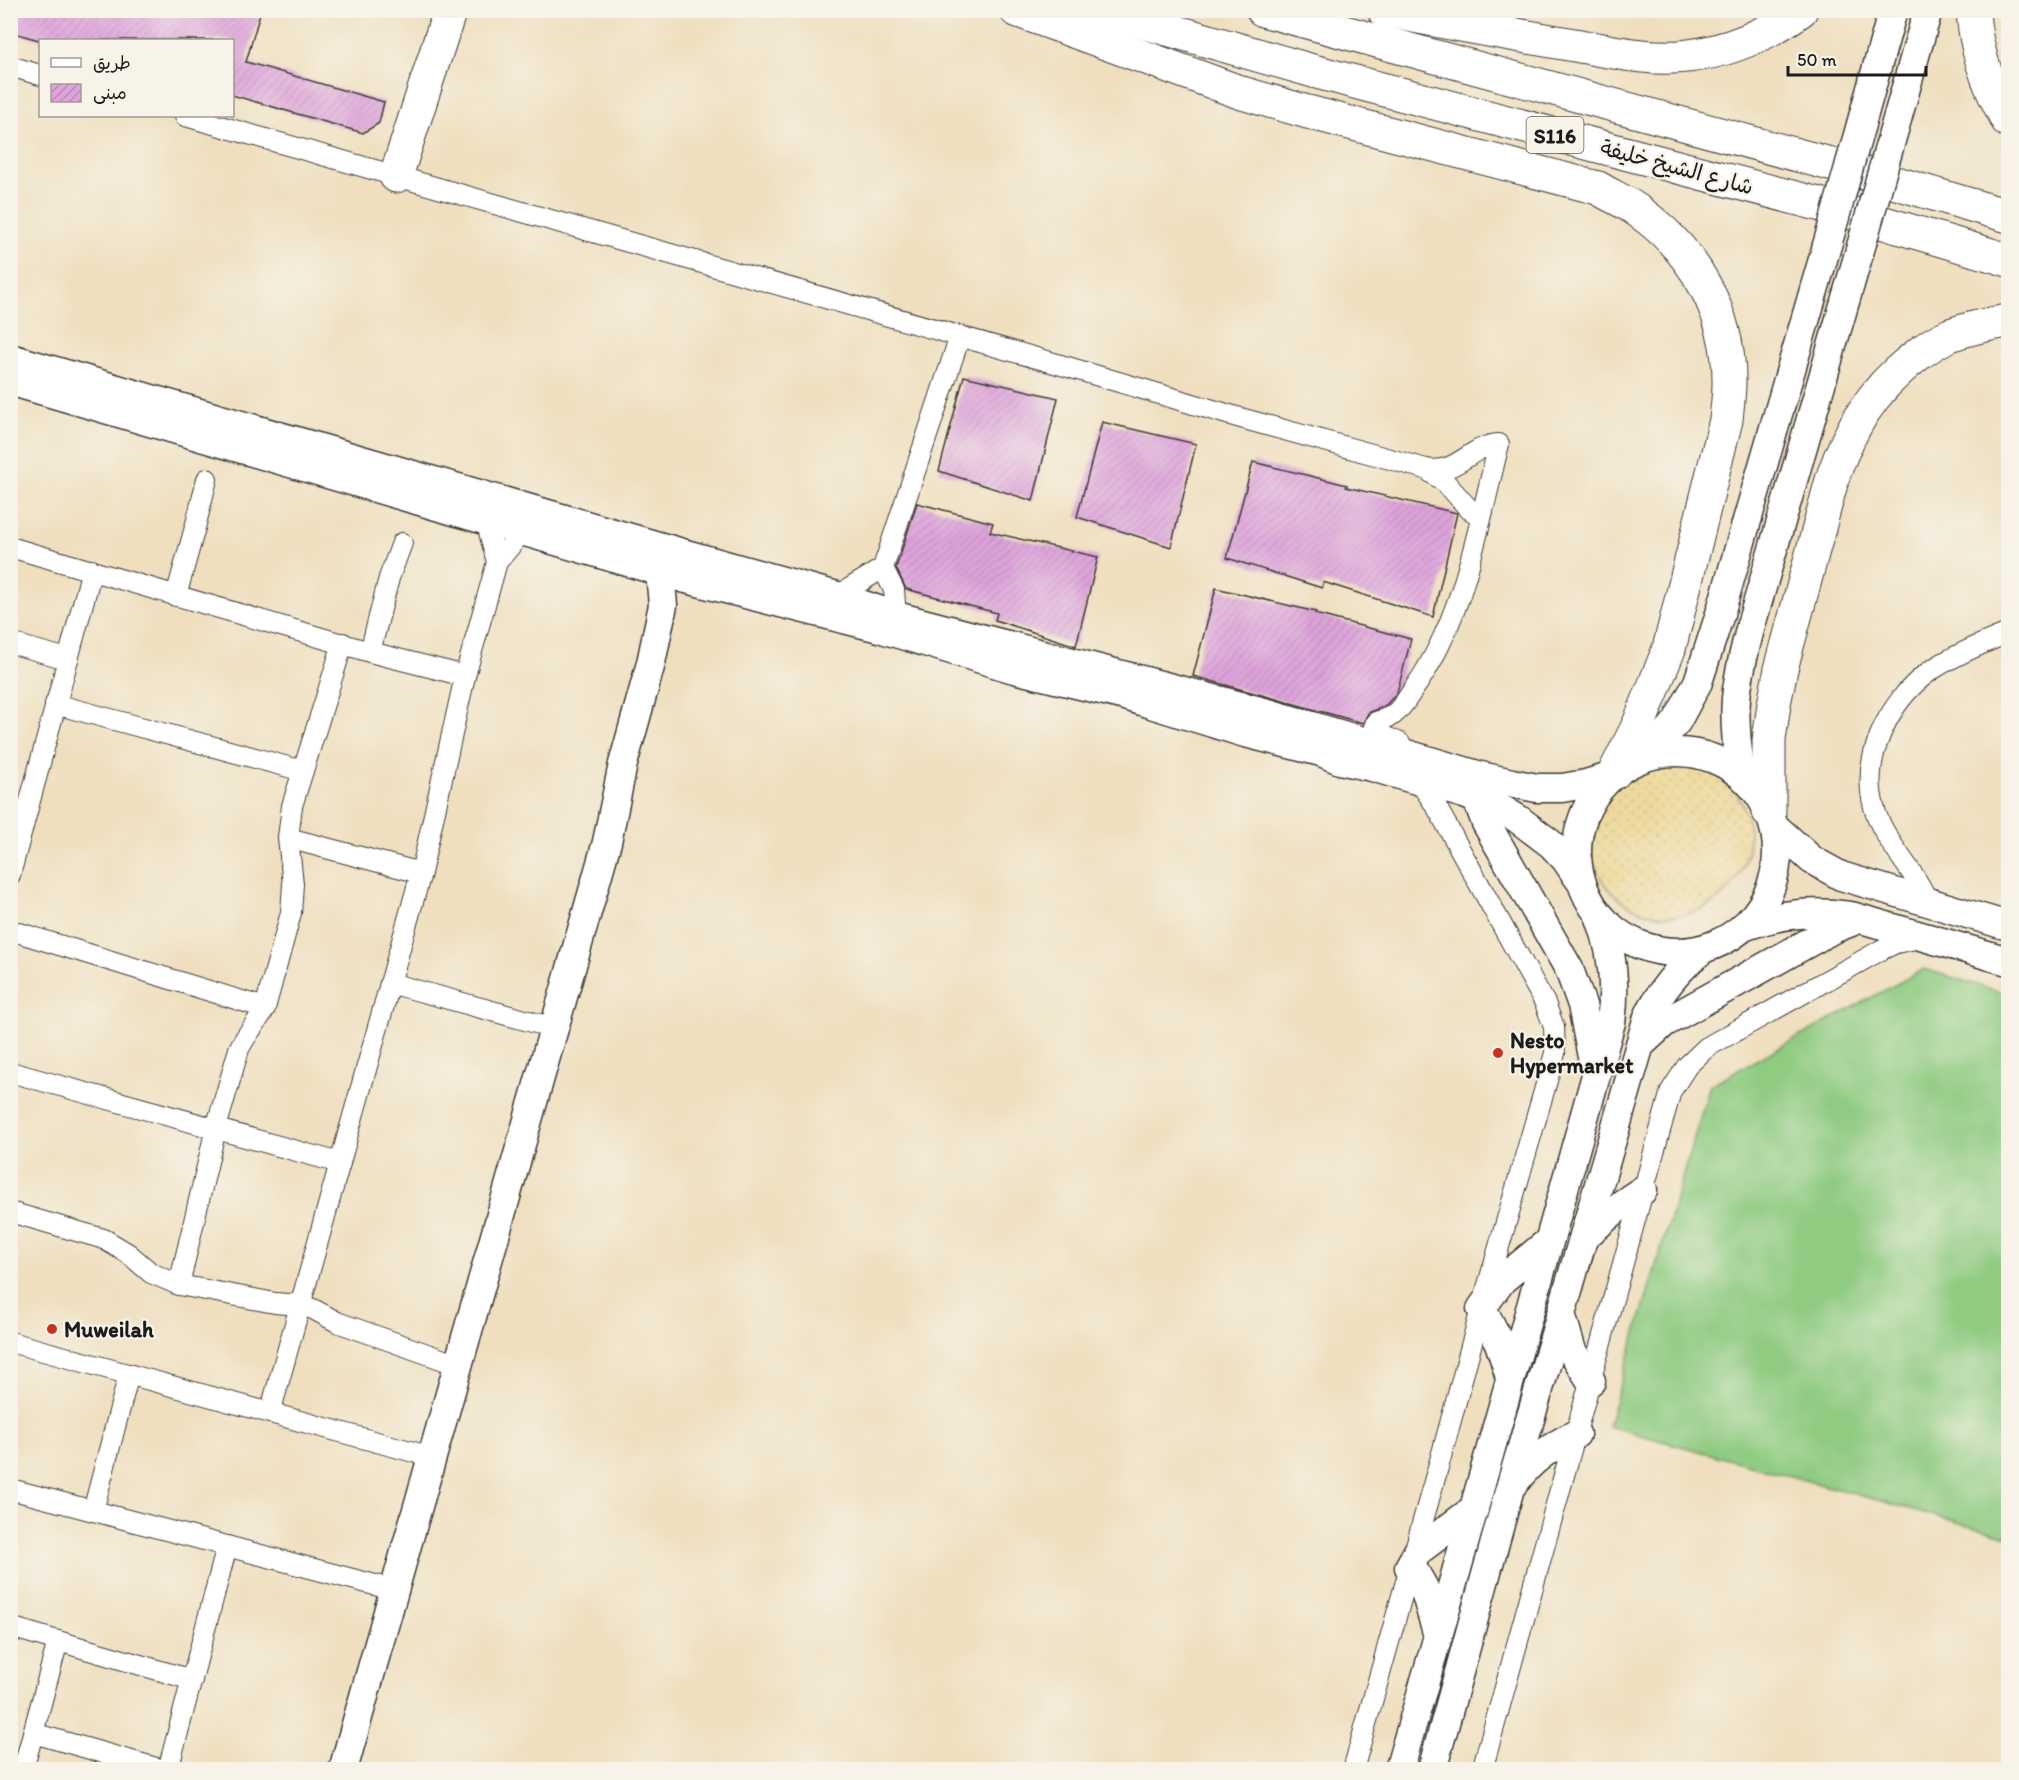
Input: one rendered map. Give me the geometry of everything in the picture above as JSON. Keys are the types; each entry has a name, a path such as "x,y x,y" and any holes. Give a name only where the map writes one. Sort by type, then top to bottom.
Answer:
{"highway":[{"path":"396,176 450,10"},
{"path":"1016,10 1242,93 1598,188 1638,210 1670,237 1693,264 1715,303 1726,350 1729,382 1726,420 1669,649 1639,724 1612,775"},
{"name":"شارع الشيخ خليفة","path":"1101,10 1313,71 1841,210 2008,260"},
{"name":"شارع الشيخ خليفة","path":"1263,10 1856,171 2008,216"},
{"path":"1384,10 1464,27 1605,50 1669,57 1687,56 1737,44 1763,34 1802,10"},
{"path":"1973,10 1974,32 1982,66 1995,98 2008,121"},
{"path":"1772,819 1769,740 1778,681 1842,449 1871,399 1891,376 1922,351 1949,336 1981,325 2008,321"}],"main road":[{"path":"1649,755 1677,721 1698,682 1830,235 1893,10"},
{"path":"1740,774 1735,724 1736,699 1739,675 1751,625 1928,10"},
{"path":"10,358 700,558 834,606 879,628 1014,669 1125,696 1245,733 1321,752 1340,760 1372,766 1418,768 1480,776 1537,788 1570,787 1612,775"},
{"path":"10,381 673,576 896,616 1268,713 1418,768 1518,819 1551,844 1566,860 1600,918 1617,933 1637,944 1658,951 1681,952 1703,948 1724,940 1743,927 1758,911 1769,891 1776,870 1777,848 1772,819"},
{"path":"343,1770 607,842 623,764 651,663 663,605 673,576"},
{"path":"1579,879 1576,857 1577,835 1589,803 1612,775 1631,762 1649,755 1673,752 1697,753 1720,761 1740,774 1757,791 1772,819 1798,850 1826,869 1857,882 2008,926"},
{"path":"1477,800 1486,823 1572,978 1587,1023 1596,1076"},
{"path":"1743,927 1796,913 1832,913 2008,960"},
{"path":"1399,1770 1611,1022 1614,987 1611,952 1600,918"},
{"path":"1640,1045 1664,1023 1823,934 1858,919"},
{"path":"1432,1770 1510,1488 1562,1317 1648,1017 1662,991 1681,968 1703,948"},
{"path":"1584,1237 1616,1209 1643,1190"},
{"path":"1510,1378 1503,1350 1481,1309 1502,1280 1548,1242"},
{"path":"1562,1317 1572,1351 1591,1381"},
{"path":"1510,1488 1539,1456 1557,1443 1576,1434"},
{"path":"1438,1636 1424,1588 1412,1567 1409,1567 1418,1551 1473,1509"}],"street":[{"path":"10,66 39,75"},
{"path":"189,117 1426,469 1436,471 1446,468 1481,448 1499,444 1461,590 1449,623 1432,659 1401,707 1391,716 1376,722 1374,727 1379,734 1404,745 1545,1003 1552,1021 1555,1040 1553,1065 1481,1309 1353,1770"},
{"path":"834,606 883,568 960,336"},
{"path":"1426,469 1446,483 1469,509 1480,516"},
{"path":"176,596 207,478"},
{"path":"486,521 497,562"},
{"path":"270,1413 421,873 465,676 497,562 523,531"},
{"path":"370,652 389,578 402,543"},
{"path":"10,548 370,652 465,676"},
{"path":"883,568 894,590 896,616"},
{"path":"10,875 16,830 55,704 92,570"},
{"path":"1928,903 1918,882 1888,839 1876,814 1871,786 1875,752 1889,716 1919,680 1945,663 2008,633"},
{"path":"10,643 68,659"},
{"path":"179,1285 216,1128 239,1049 265,1008 291,913 293,884 288,838 292,806 343,643"},
{"path":"55,704 303,771"},
{"path":"288,838 421,873"},
{"path":"10,930 265,1008"},
{"path":"1482,1770 1671,1091 1678,1077 1696,1055 1719,1040 1883,949 1896,943 1924,937"},
{"path":"390,982 554,1028"},
{"path":"10,1072 340,1163"},
{"path":"10,1212 104,1239 129,1254 151,1273 179,1285 274,1303 300,1305 337,1322 458,1365"},
{"path":"10,1342 432,1457"},
{"path":"93,1511 129,1374"},
{"path":"10,1490 394,1590"},
{"path":"33,1733 166,1770 227,1546"},
{"path":"10,1627 192,1680"},
{"path":"23,1770 58,1641"}],"sand":[{"path":"1669,756 1685,757 1700,762 1714,769 1726,779 1736,791 1743,805 1748,820 1748,852 1743,867 1736,881 1726,893 1714,903 1700,910 1685,915 1669,916 1653,915 1638,910 1624,903 1612,893 1602,881 1595,867 1590,852 1589,836 1590,820 1595,805 1602,791 1612,779 1624,769 1638,762 1653,757"}],"green space":[{"path":"1924,969 2008,994 2008,1536 1608,1426 1710,1085"}],"building":[{"path":"10,10 261,10 246,62 384,102 379,123 363,133 234,96 234,39 39,40 10,32"},
{"path":"964,376 1058,398 1033,501 939,471"},
{"path":"1102,422 1196,444 1171,547 1077,517"},
{"path":"1253,462 1457,513 1433,617 1323,582 1322,588 1227,558"},
{"path":"917,503 993,523 990,532 1098,557 1076,646 995,620 997,613 906,589 896,568"},
{"path":"1216,588 1316,612 1315,614 1411,639 1397,693 1386,705 1368,713 1363,723 1193,676"}],"place":[{"name":"Nesto Hypermarket","path":"1498,1053"},
{"name":"Muweilah","path":"52,1329"}]}
